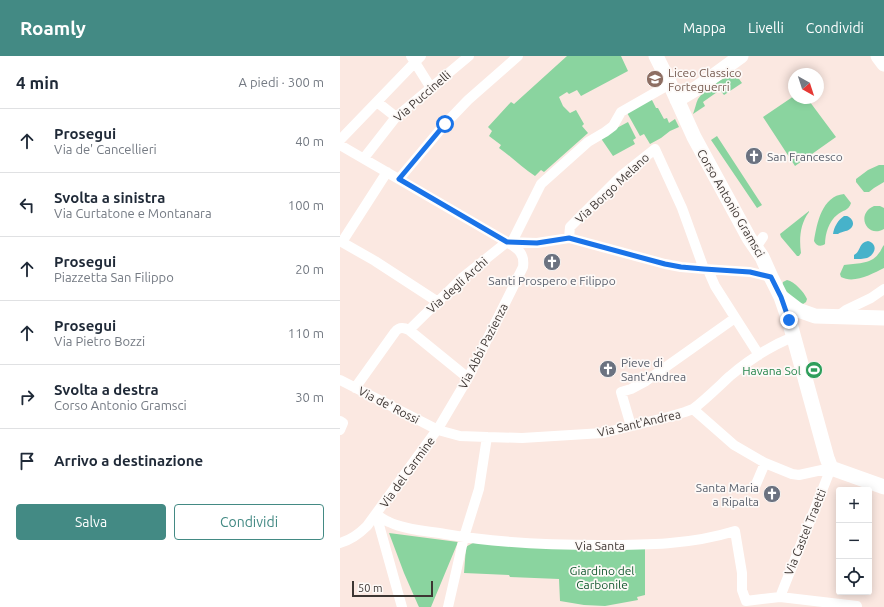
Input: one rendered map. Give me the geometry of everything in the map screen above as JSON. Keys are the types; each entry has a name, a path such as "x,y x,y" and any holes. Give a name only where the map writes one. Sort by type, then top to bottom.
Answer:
{"street":[{"name":"Via Puccinelli","path":"364,158 396,117 469,56"},
{"path":"399,179 445,124 468,100 518,56"},
{"name":"Corso Antonio Gramsci","path":"656,56 694,137 749,238 760,243 762,257 781,297 789,320 831,468"},
{"path":"677,100 697,88 741,56"},
{"path":"878,56 884,64"},
{"path":"340,140 377,102 416,58 431,88"},
{"path":"510,242 540,184 588,142 613,126 621,112 670,84"},
{"path":"377,102 396,117"},
{"path":"340,144 510,242 537,243 569,238 665,264 681,267 750,272 771,277"},
{"name":"Via Borgo Melano","path":"569,238 570,227 622,176 655,149 682,208 706,269"},
{"path":"387,172 341,241 438,302"},
{"name":"Via Abbi Pazienza","path":"438,430 468,378 523,267 524,260 522,254 510,242"},
{"name":"Via degli Archi","path":"409,330 462,278 510,242"},
{"path":"706,269 715,286 759,355"},
{"path":"838,316 884,289"},
{"path":"781,297 798,310 815,316 884,318"},
{"path":"793,337 802,325 815,316"},
{"path":"631,426 621,392 646,381 735,318"},
{"path":"355,388 395,332 400,328 406,328 409,330 468,378"},
{"name":"Via Sant'Andrea","path":"438,430 460,436 522,438 603,433 668,417 693,409 730,376 759,355 793,337"},
{"name":"Via de' Rossi","path":"340,380 438,430"},
{"path":"693,409 734,445 765,463 792,474 799,475 831,468 884,487"},
{"path":"340,421 343,423 340,430"},
{"name":"Via del Carmine","path":"340,543 361,532 438,430"},
{"path":"448,607 464,537 479,489 487,438"},
{"path":"754,489 765,463"},
{"name":"Via Castel Traetti","path":"780,597 831,468"},
{"path":"376,514 402,607"},
{"name":"Via Santa","path":"376,514 388,522 400,526 464,537 540,544 634,545 687,542 720,536 735,531 742,573 742,590 746,601 762,599"},
{"path":"754,607 762,599 780,597 857,606"}],"green space":[{"path":"567,56 621,56 628,71 581,96 577,90 569,94 567,92 559,97 563,106 570,113 576,110 584,124 582,126 588,133 544,172 541,170 535,176 499,148 501,145 489,136 492,131 488,127 511,102 514,104"},
{"path":"734,72 742,83 724,95 720,90 703,102 705,106 693,114 697,101 701,95 714,84"},
{"path":"651,98 664,119 667,118 669,123 675,119 679,127 650,144 644,134 640,136 626,111"},
{"path":"788,100 788,104 811,104 836,137 795,166 763,117"},
{"path":"628,122 636,138 633,140 635,144 613,156 600,137"},
{"path":"717,136 762,205 757,208 711,140"},
{"path":"879,165 884,165 884,182 869,192 864,192 856,182 856,179 868,170"},
{"path":"844,194 851,203 850,206 839,213 830,224 825,244 822,246 817,245 814,241 822,212 830,200"},
{"path":"874,206 884,208 884,229 878,231 873,231 868,228 864,219 868,210"},
{"path":"809,211 801,232 801,253 797,256 780,234"},
{"path":"884,245 884,268 857,279 846,279 841,277 840,274 844,265 863,263 872,260 880,252"},
{"path":"787,280 796,285 804,293 807,299 806,302 803,304 796,302 784,289 782,285 783,282"},
{"path":"389,533 458,542 431,607 419,607"},
{"name":"Giardino del Carbonile","path":"473,543 645,548 645,595 637,597 638,600 605,606 584,605 560,601 559,579 464,573 466,547"}],"water":[{"path":"844,216 847,216 852,220 852,227 838,234 833,234 837,224"},
{"path":"868,241 873,244 875,249 874,252 867,258 854,259 854,255 858,252 861,246"}],"place":[{"name":"Liceo Classico Forteguerri","path":"655,79"},
{"name":"San Francesco","path":"754,156"},
{"name":"Santi Prospero e Filippo","path":"552,262"},
{"name":"Pieve di Sant'Andrea","path":"608,369"},
{"name":"Havana Sol","path":"814,370"},
{"name":"Santa Maria a Ripalta","path":"772,494"}],"route":[{"path":"445,124 399,179 507,242 537,243 569,238 665,264 681,267 750,272 771,277 781,297 789,320"}]}
